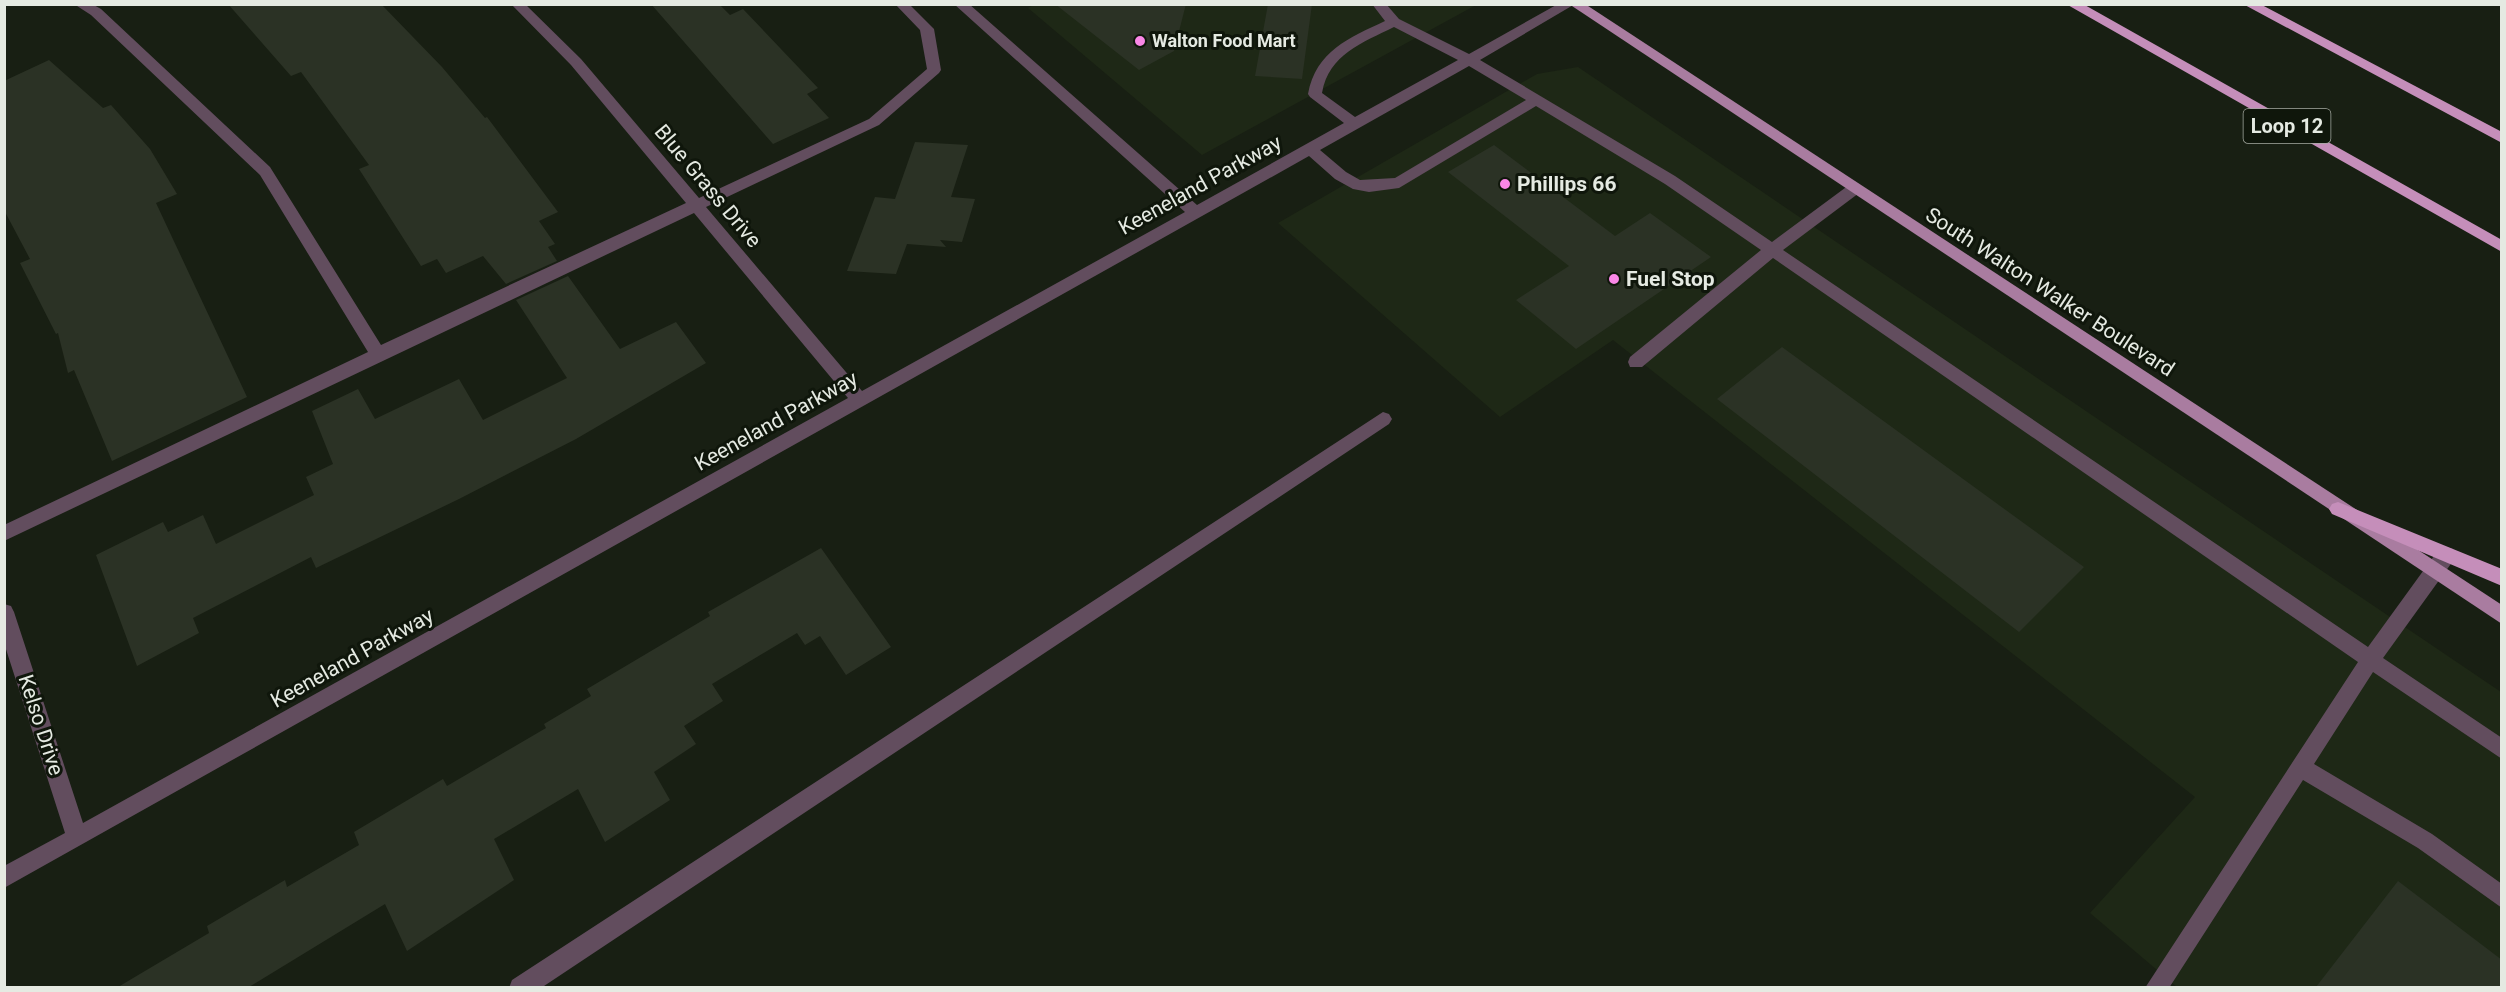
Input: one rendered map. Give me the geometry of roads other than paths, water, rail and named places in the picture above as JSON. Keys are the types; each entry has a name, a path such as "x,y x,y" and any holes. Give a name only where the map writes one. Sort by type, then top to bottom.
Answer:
{"highway":[{"name":"Loop 12","path":"2072,4 2502,247"},
{"path":"2249,4 2502,138"},
{"path":"2338,509 2502,578"}],"main road":[{"name":"South Walton Walker Boulevard","path":"1575,4 2502,616"}],"street":[{"path":"80,4 96,12 265,171 378,354"},
{"name":"Blue Grass Drive","path":"517,4 576,62 860,400"},
{"path":"4,534 378,354 874,122 934,70 927,29 901,4"},
{"path":"960,4 1196,213"},
{"path":"1378,4 1394,22 1470,60 1670,180 2502,750"},
{"name":"Keeneland Parkway","path":"4,878 1569,4"},
{"path":"1354,124 1315,94 1321,67 1336,52 1394,22"},
{"path":"1310,149 1354,186 1379,187 1399,183 1536,100"},
{"path":"1636,362 1772,250 1854,189"},
{"path":"520,987 1383,419"},
{"path":"2156,987 2370,660 2446,555"},
{"name":"Kelso Drive","path":"4,612 77,838"},
{"path":"2300,766 2425,841 2502,898"}],"place":[{"name":"Walton Food Mart","path":"1140,41"},
{"name":"Phillips 66","path":"1505,184"},
{"name":"Fuel Stop","path":"1614,279"}]}
